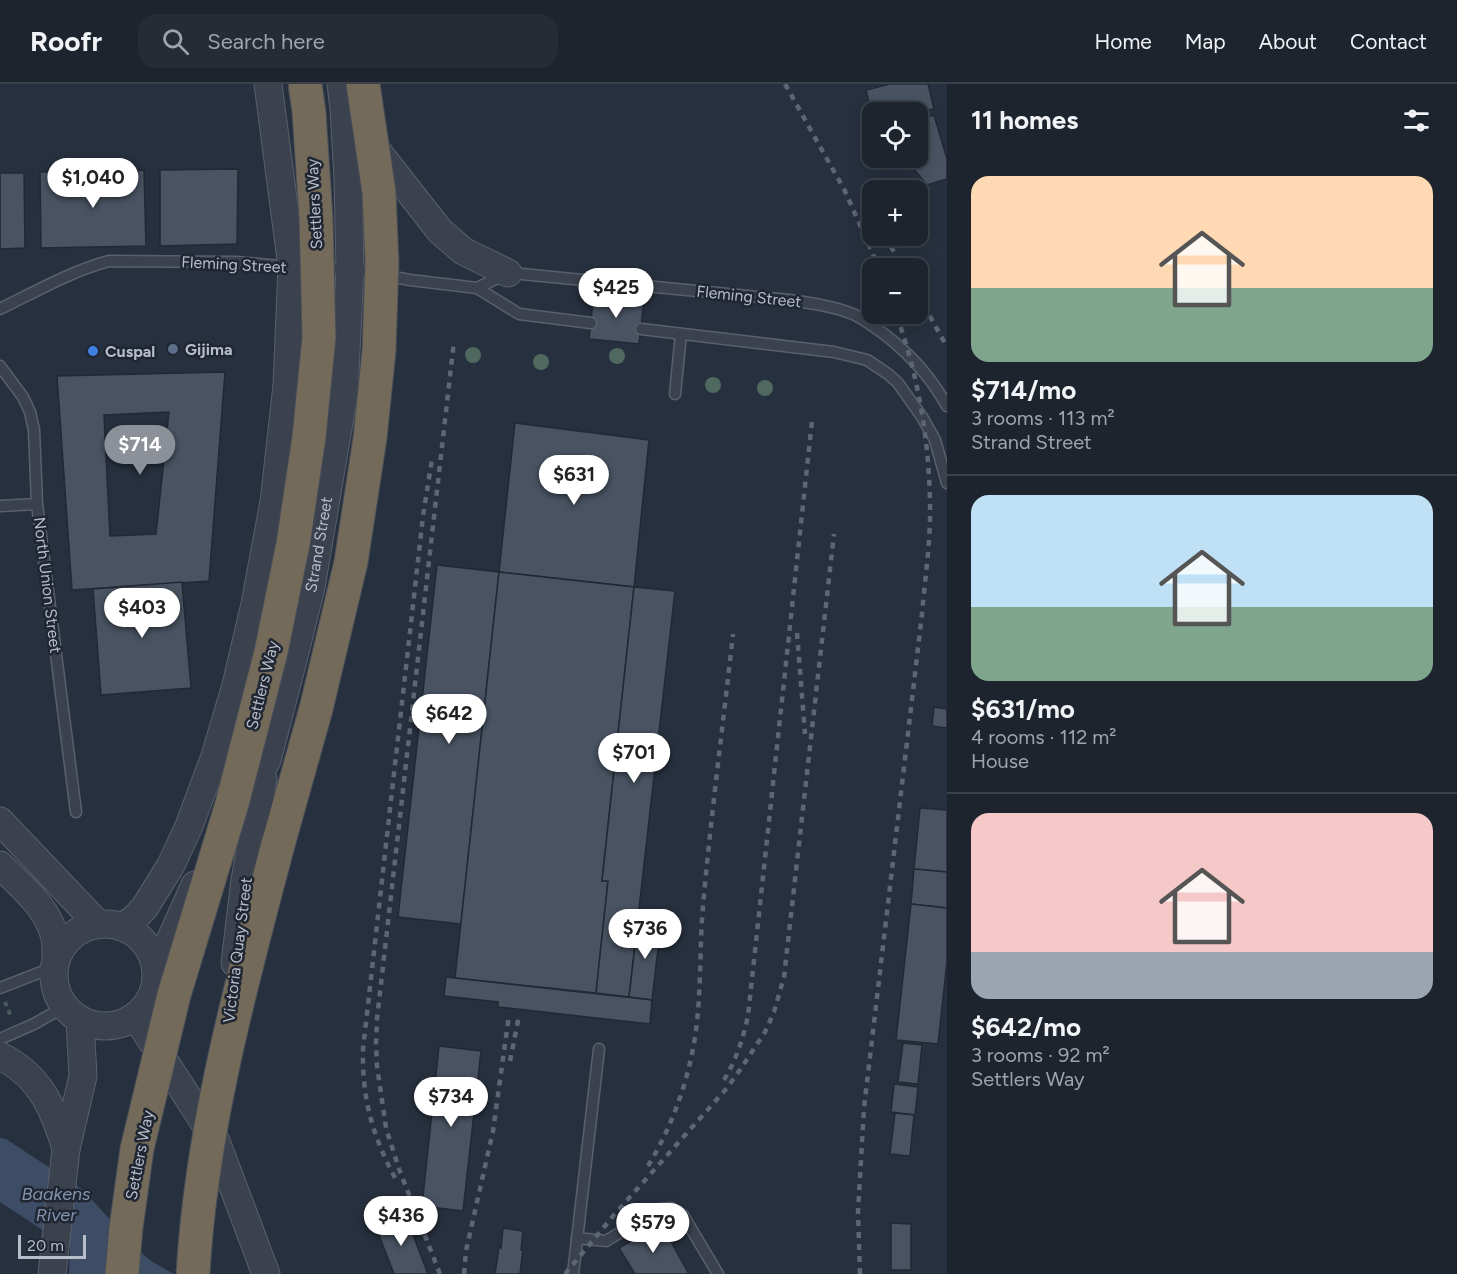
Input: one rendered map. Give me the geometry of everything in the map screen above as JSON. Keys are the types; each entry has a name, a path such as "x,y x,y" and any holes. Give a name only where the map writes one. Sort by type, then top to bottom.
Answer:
{"highway":[{"name":"Settlers Way","path":"122,1274 137,1149 174,995 232,804 271,652 293,544 309,437 319,337 316,218 305,84"},
{"path":"193,1274 202,1189 216,1096 253,940 316,709 346,585 370,438 379,351 382,262 379,192 349,92"}],"street":[{"path":"55,962 63,945 84,928 110,926 135,918 145,907 171,865 189,826 215,756 236,686 255,604 274,502 287,385 292,267 268,84"},
{"path":"349,92 440,231 463,251 508,273"},
{"name":"Strand Street","path":"156,972 197,880 267,760 311,587 344,393 350,269 349,92"},
{"name":"Victoria Quay Street","path":"216,1141 244,880 267,760"},
{"path":"0,821 110,926 135,934 146,944 153,957 156,972 154,989 148,1005 136,1017 123,1024 109,1027 94,1026 72,1014 57,995 53,981 55,938 48,919 34,900 0,865"},
{"path":"52,1274 65,1158 83,1076 72,1014"},
{"path":"136,1017 216,1141 266,1274"},
{"path":"0,1056 14,1062 33,1078 60,1127 65,1158"}],"lane":[{"name":"Fleming Street","path":"0,309 59,280 109,261 236,262 350,269 410,280 477,288 519,314 591,323"},
{"name":"Fleming Street","path":"508,273 790,300 854,314 871,324 910,356 922,368 947,406"},
{"path":"477,288 508,273"},
{"path":"641,328 834,352 867,360 898,383 922,417 935,440 947,483"},
{"path":"675,394 681,333"},
{"name":"North Union Street","path":"0,366 23,397 30,412 34,430 37,504 76,812"},
{"path":"0,506 37,504"},
{"path":"0,988 55,962"},
{"path":"0,1039 72,1014"},
{"path":"573,1274 599,1049"},
{"path":"577,1238 606,1241 659,1209 671,1208 682,1215 718,1274"}],"path":[{"path":"4,1001 18,1032"}],"water":[{"name":"Baakens River","path":"0,1138 6,1139 82,1189 135,1247 151,1261 174,1274 69,1274 70,1248 0,1202"}],"building":[{"path":"890,84 928,84 934,109 928,110 928,102 869,102 866,90"},
{"path":"934,115 947,159 947,179 928,185 928,180 923,180 913,168 928,168 928,117"},
{"path":"238,169 237,244 160,246 160,170"},
{"path":"144,170 146,246 41,248 40,172"},
{"path":"0,173 24,173 25,248 0,249"},
{"path":"594,294 644,300 639,344 589,339"},
{"path":"225,372 209,581 72,590 57,376","holes":["169,412 156,534 110,536 104,415"]},
{"path":"515,423 649,440 634,587 499,572"},
{"path":"437,565 499,572 461,924 398,917"},
{"path":"499,572 634,587 602,881 608,881 596,993 455,978"},
{"path":"182,582 191,688 101,695 93,589"},
{"path":"634,587 675,591 629,997 596,993 608,881 602,881"},
{"path":"934,707 947,709 947,728 932,726"},
{"path":"920,808 947,810 947,872 914,869"},
{"path":"914,869 947,872 947,908 911,904"},
{"path":"911,904 947,908 947,961 938,1044 896,1040"},
{"path":"638,921 661,923 652,1000 629,997"},
{"path":"446,977 652,1000 650,1024 498,1007 498,1002 444,996"},
{"path":"903,1043 922,1045 918,1084 898,1082"},
{"path":"439,1046 481,1051 463,1211 422,1206"},
{"path":"894,1084 918,1087 915,1115 891,1112"},
{"path":"895,1113 914,1115 910,1156 890,1154"},
{"path":"405,1214 428,1274 394,1274 375,1225"},
{"path":"891,1223 911,1224 911,1270 891,1270"},
{"path":"661,1224 689,1274 635,1274 619,1248"},
{"path":"503,1228 523,1231 520,1274 495,1274"}],"railway":[{"path":"785,84 845,191 875,258"},
{"path":"891,246 897,258"},
{"path":"928,313 947,347"},
{"path":"860,1274 858,1212 864,1108 930,531 925,431 916,383 899,324"},
{"path":"440,1274 399,1169 386,1128 376,1043 454,341"},
{"path":"724,1080 739,1049 748,1016 812,421"},
{"path":"395,1178 380,1146 370,1116 364,1084 363,1049 423,516 432,459"},
{"path":"565,1274 614,1215 727,1088 765,1032 774,1012 784,977 834,534"},
{"path":"797,633 805,734"},
{"path":"648,1166 667,1130 682,1092 696,1031 706,872 733,634"},
{"path":"464,1274 466,1251 493,1131 509,1015"},
{"path":"510,1061 519,1016"}],"place":[{"name":"Gijima","path":"173,349"},
{"name":"Cuspal","path":"93,351"}]}
